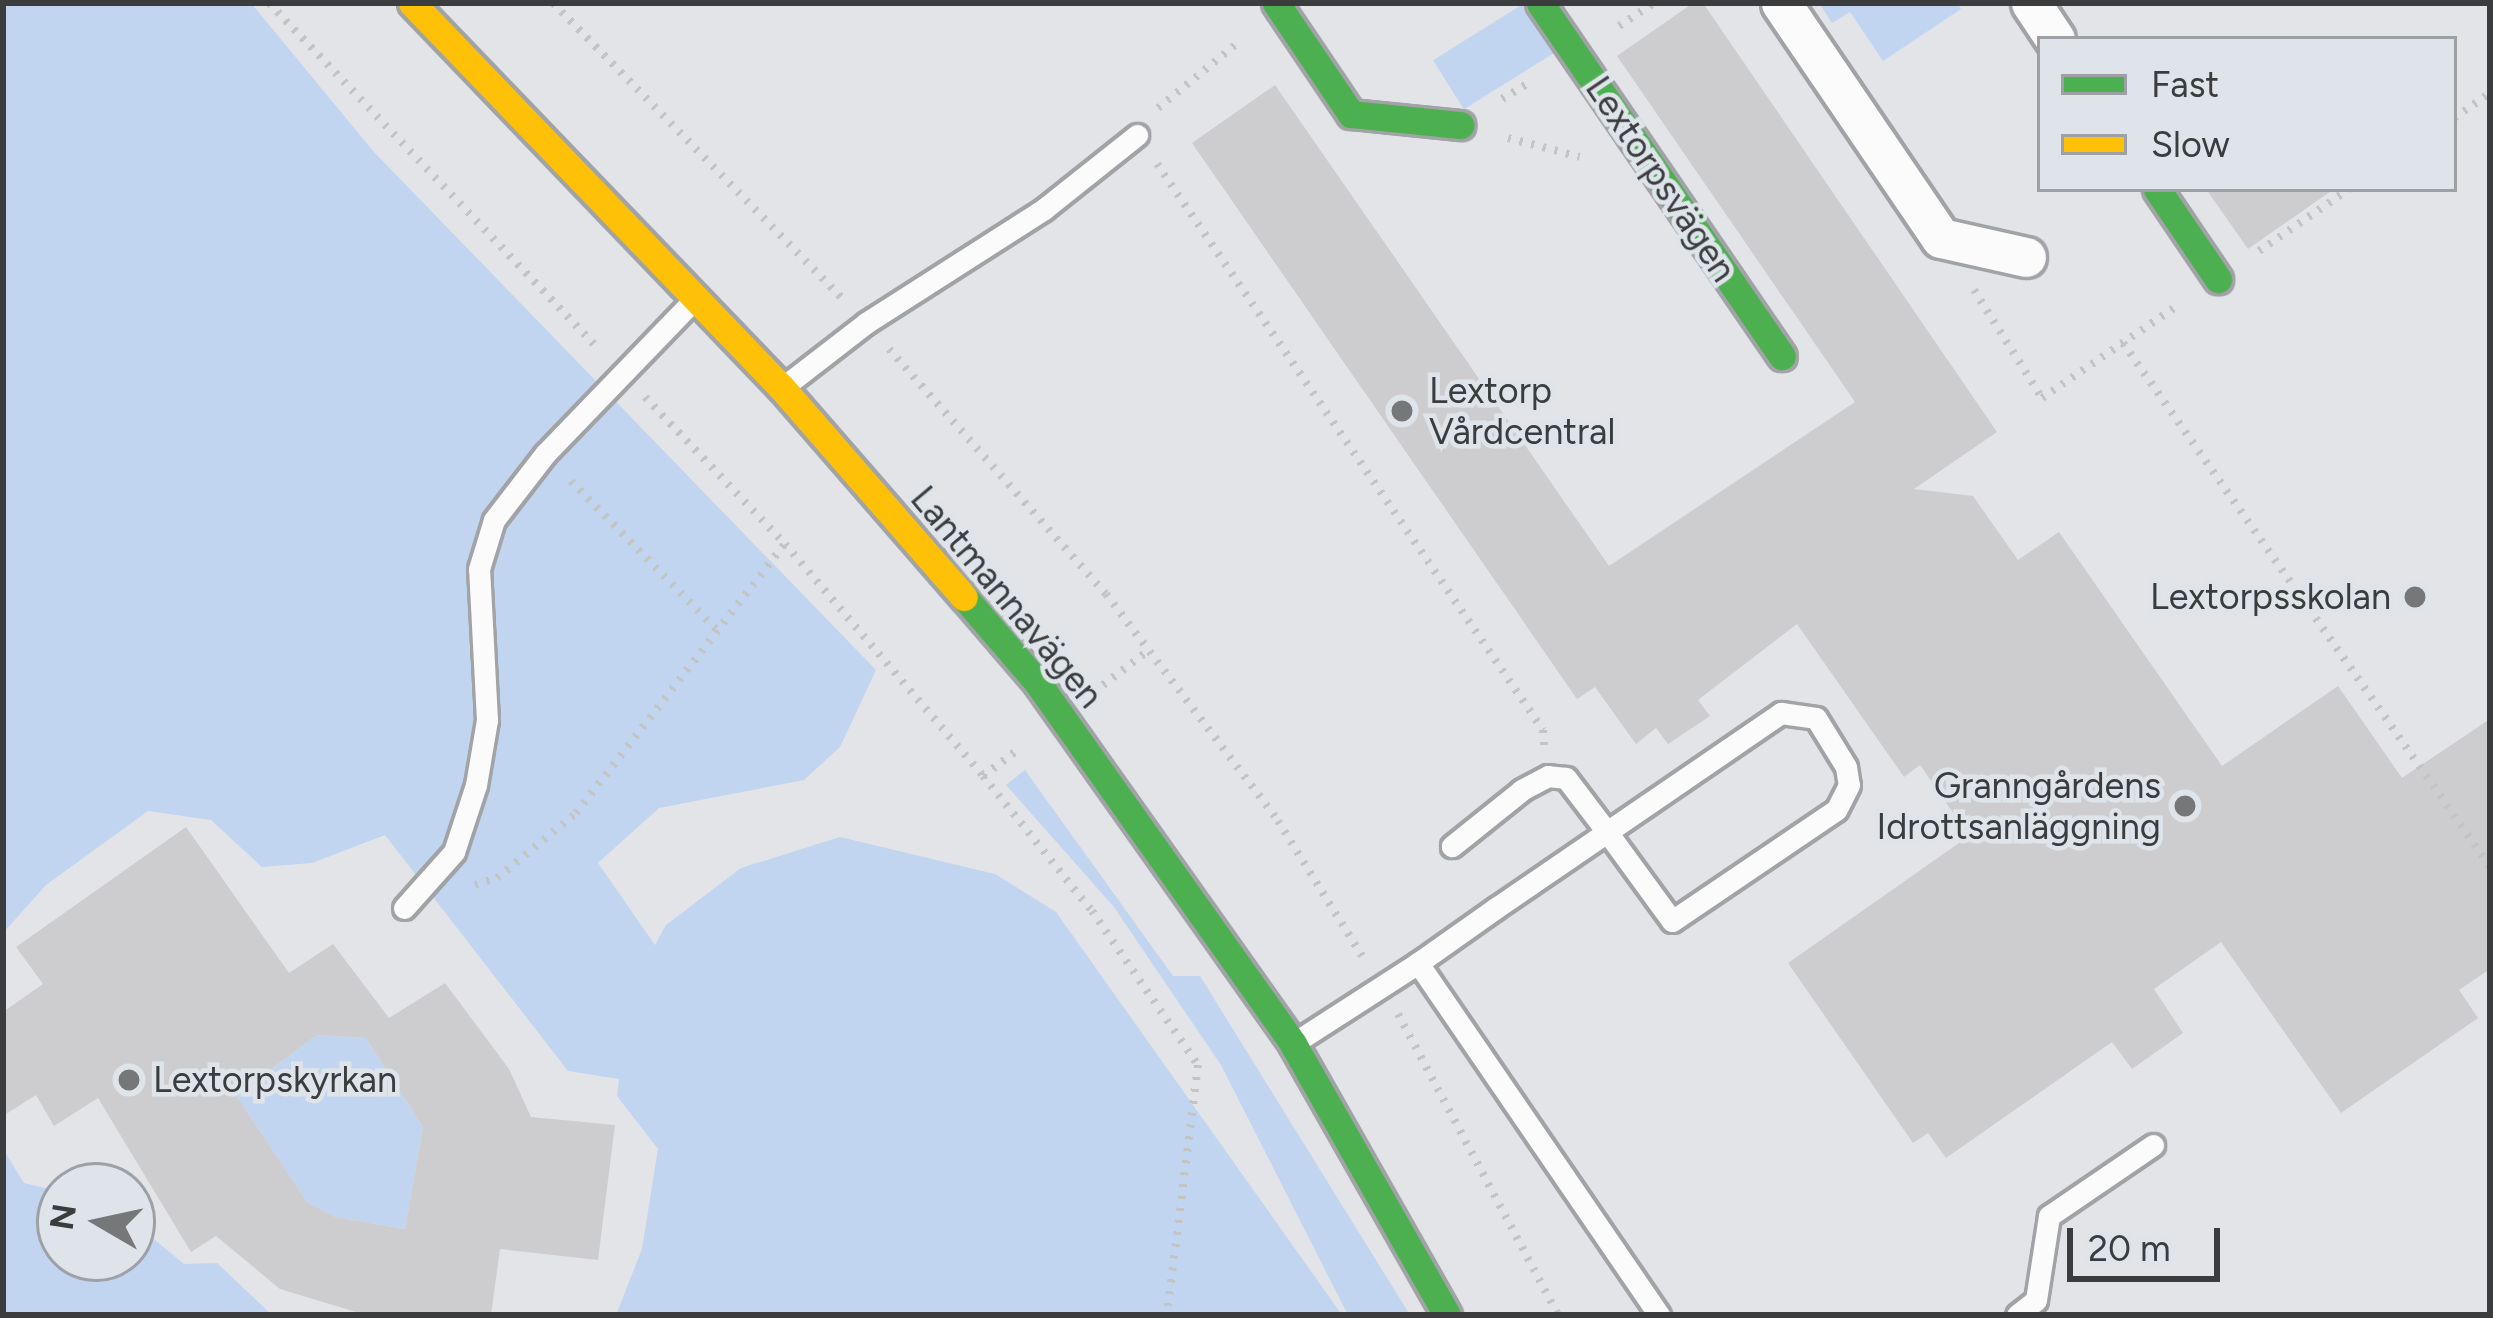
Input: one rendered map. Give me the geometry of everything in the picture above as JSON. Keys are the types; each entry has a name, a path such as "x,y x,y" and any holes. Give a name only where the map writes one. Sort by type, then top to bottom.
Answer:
{"street":[{"name":"Lantmannavägen","path":"412,3 782,388 1037,682 1294,1044 1447,1315"},
{"name":"Lextorpsvägen","path":"1540,3 1782,356"},
{"path":"1780,3 1941,238 2026,257"},
{"path":"2031,3 2053,36"},
{"path":"1278,6 1351,114 1460,125"},
{"path":"2159,192 2218,279"}],"lane":[{"path":"782,388 866,323 1044,209 1137,135"},
{"path":"404,908 454,852 476,785 487,720 479,569 494,520 545,454 697,296"},
{"path":"1294,1044 1418,963 1607,832 1781,713 1816,718 1846,767 1849,784 1836,810 1672,921 1607,832 1566,778 1548,776 1452,846"},
{"path":"1418,963 1659,1315"},
{"path":"2017,1315 2036,1300 2049,1216 2153,1145"}],"path":[{"path":"269,3 785,544 1093,911 1198,1065 1168,1315"},
{"path":"553,3 866,323 1106,594 1278,821 1381,987 1558,1315"},
{"path":"1278,6 1164,100 1137,135 1543,730 1548,776"},
{"path":"2457,116 2490,93"},
{"path":"1460,125 1660,178"},
{"path":"1941,238 2042,398 2345,192"},
{"path":"2123,343 2490,867"},
{"path":"545,454 718,632"},
{"path":"404,908 496,878 576,812 785,544"}],"shaded area":[{"path":"3,3 251,3 374,152 876,670 840,747 804,780 659,808 598,863 655,945 666,925 741,868 840,837 995,874 1056,912 1342,1315 616,1315 642,1249 658,1149 617,1096 619,1079 568,1071 385,835 312,863 262,867 211,820 148,811 46,885 3,933"},
{"path":"1819,3 1957,3 1961,9 1883,61 1850,12 1832,23"},
{"path":"1523,4 1554,53 1464,109 1433,60"},
{"path":"1025,770 1173,976 1200,976 1410,1315 1348,1315 1221,1065 1114,907 1006,785"},
{"path":"317,1035 366,1038 423,1127 405,1229 335,1217 307,1202 236,1095"},
{"path":"3,1149 24,1183 36,1186 36,1282 156,1282 156,1241 184,1264 217,1263 272,1315 3,1315"}],"building":[{"path":"1693,3 1703,3 1997,432 1914,489 1973,496 2018,560 2059,532 2222,766 2338,686 2402,778 2490,719 2490,969 2459,990 2478,1018 2341,1113 2221,942 2154,989 2183,1033 2132,1069 2112,1042 1946,1158 1928,1133 1913,1143 1788,963 1969,836 1920,765 1904,777 1797,624 1698,700 1710,716 1668,744 1656,728 1636,744 1595,687 1577,699 1192,143 1275,85 1609,566 1855,402 1617,56"},
{"path":"2208,192 2330,192 2248,249"},
{"name":"Lextorpskyrkan","path":"186,827 289,973 333,944 389,1018 445,983 509,1069 531,1117 615,1125 598,1260 500,1249 491,1315 366,1315 280,1289 216,1236 191,1252 156,1194 156,1162 137,1162 98,1098 54,1126 36,1095 3,1116 3,1012 43,984 16,947","holes":["317,1035 366,1038 423,1127 405,1229 335,1217 307,1202 236,1095"]}],"traffic: fast":[{"path":"1276,3 1351,114 1460,125"},
{"path":"1540,3 1782,356"},
{"path":"2159,192 2218,279"},
{"path":"964,597 1037,682 1293,1044 1447,1315"}],"traffic: slow":[{"path":"412,3 782,388 964,597"}],"place":[{"name":"Lextorp Vårdcentral","path":"1402,411"},
{"name":"Lextorpsskolan","path":"2415,597"},
{"name":"Granngårdens Idrottsanläggning","path":"2185,806"},
{"name":"Lextorpskyrkan","path":"129,1080"}]}
